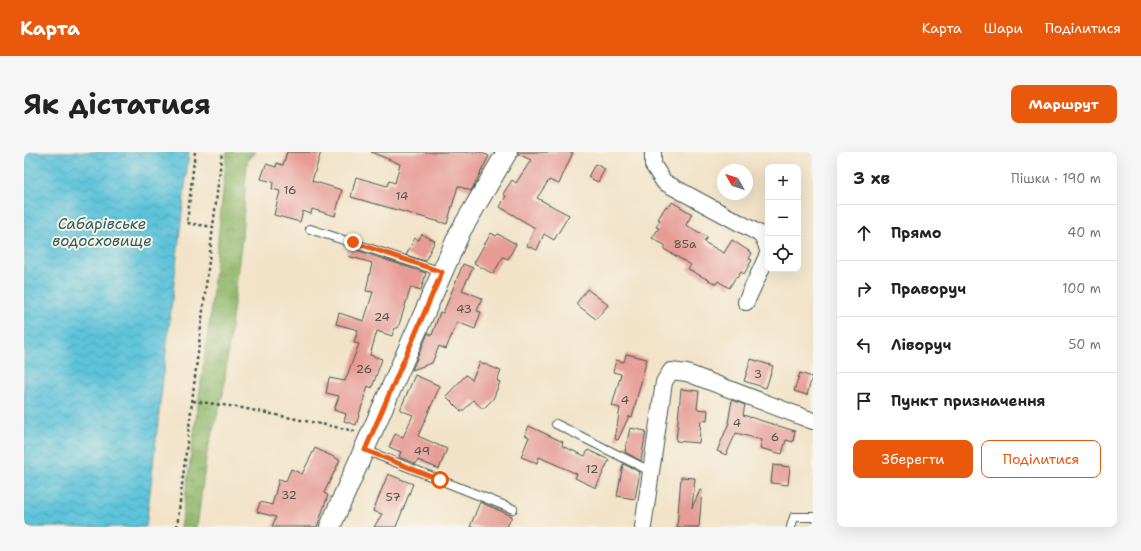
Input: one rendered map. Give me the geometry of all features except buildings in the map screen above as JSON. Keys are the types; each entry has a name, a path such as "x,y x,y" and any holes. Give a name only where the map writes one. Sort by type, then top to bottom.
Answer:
{"street":[{"path":"330,527 368,444 460,232 507,152"},
{"path":"653,152 653,165 664,182 760,234 765,241"},
{"path":"746,302 765,261"},
{"path":"643,527 664,382 671,371 686,373 813,422"}],"lane":[{"path":"310,229 442,272"},
{"path":"556,424 652,472"},
{"path":"368,444 512,509"},
{"path":"791,527 794,517 813,517"}],"path":[{"path":"195,152 187,223 214,227"},
{"path":"177,527 222,152"},
{"path":"193,401 237,407 351,429 368,444"}],"green space":[{"path":"227,152 256,152 247,162 242,237 223,394 207,452 197,527 181,527 210,318"}],"water":[{"name":"Сабарівське водосховище","path":"24,152 189,152 146,527 24,527"}],"route":[{"path":"353,242 442,272 365,450 440,480"}]}
